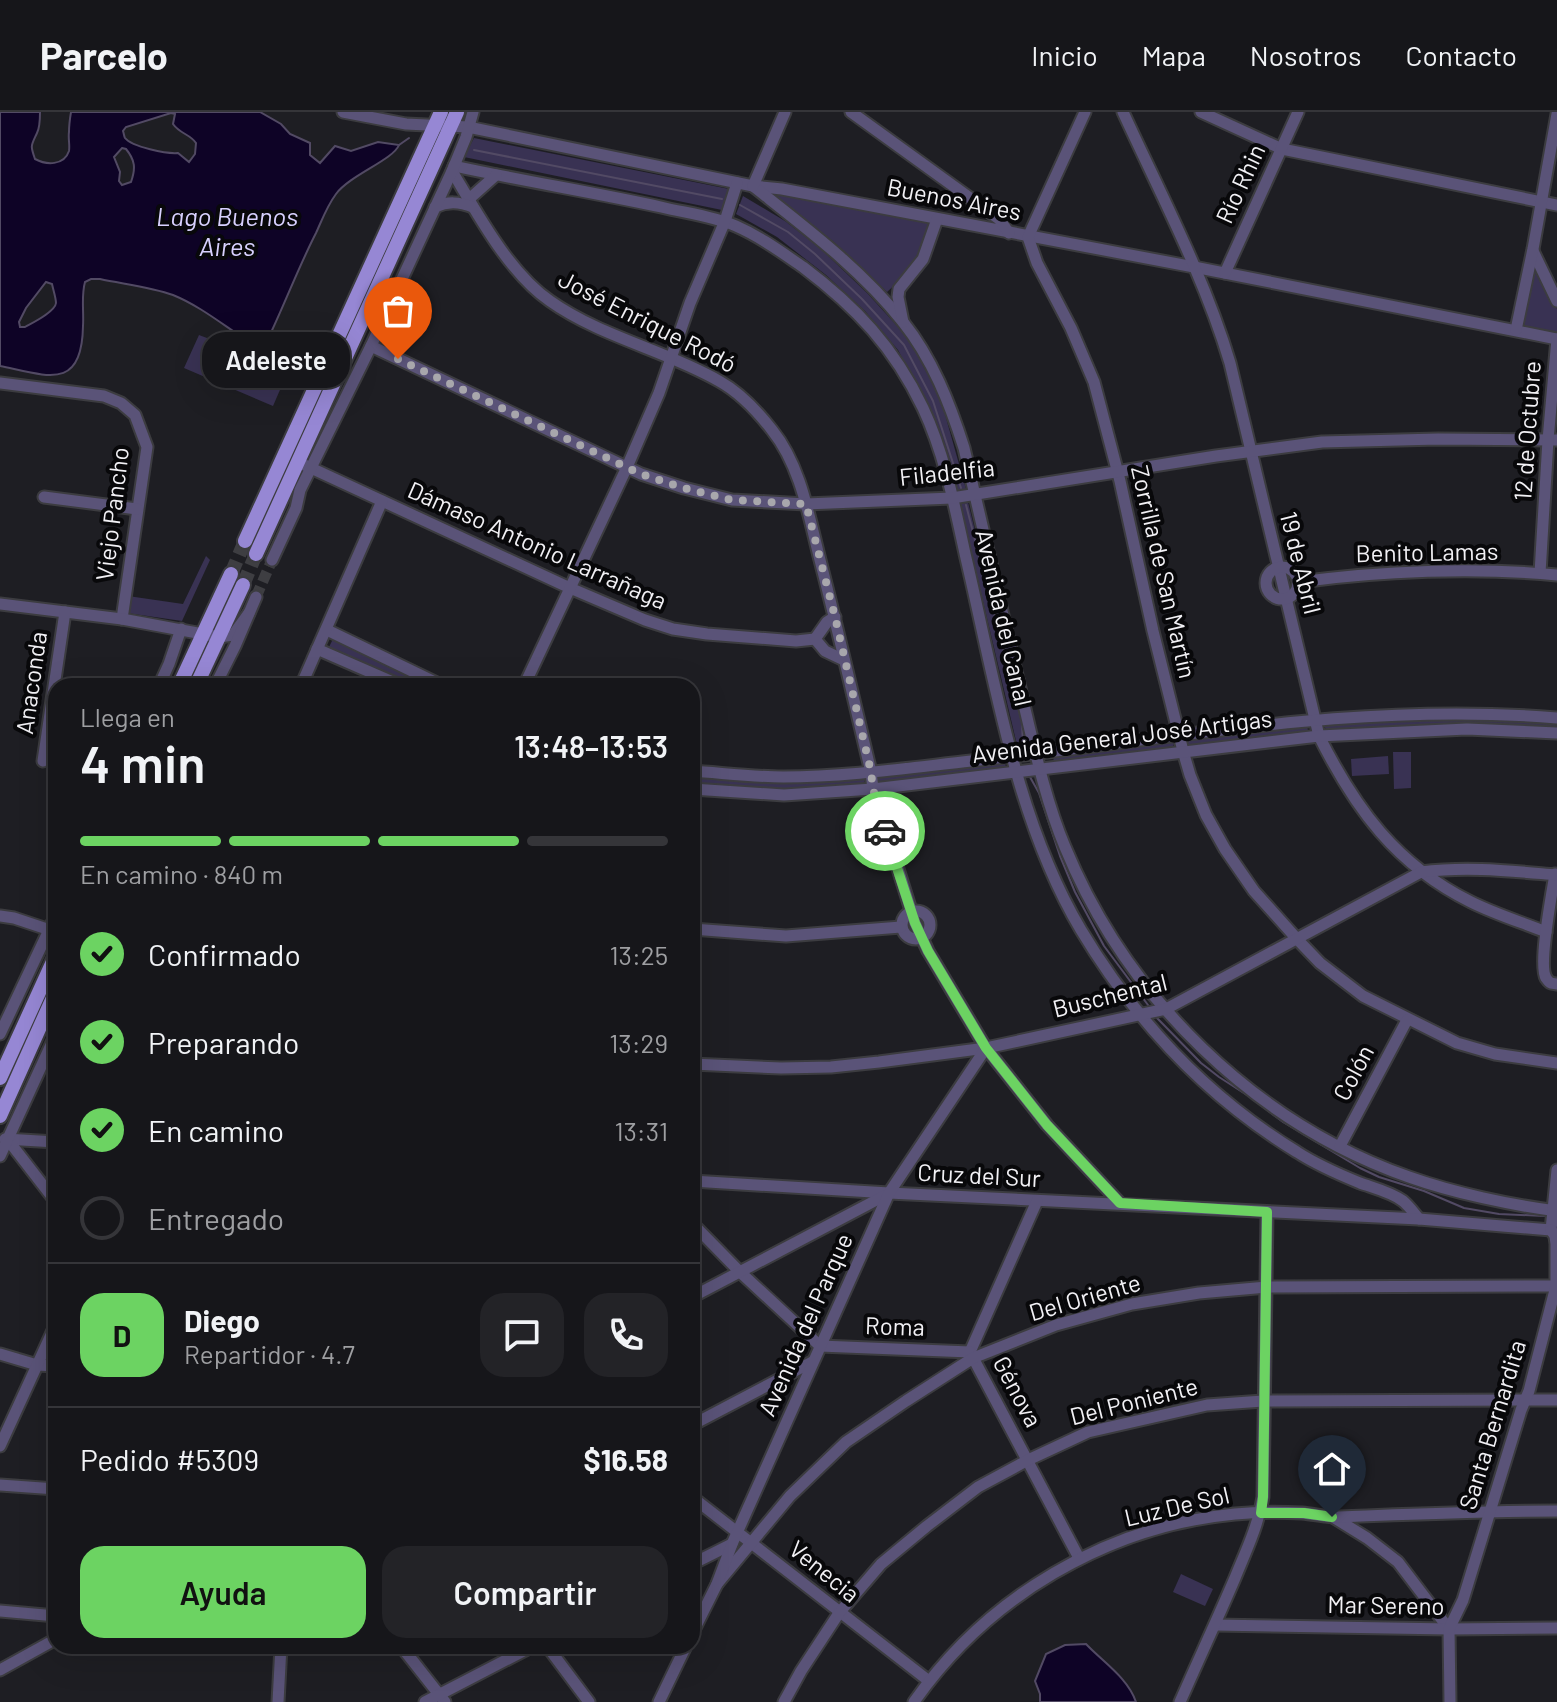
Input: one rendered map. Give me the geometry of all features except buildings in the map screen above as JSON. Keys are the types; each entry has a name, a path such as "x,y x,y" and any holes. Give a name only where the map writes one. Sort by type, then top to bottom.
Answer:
{"main road":[{"path":"245,541 438,118"},
{"path":"256,554 305,465 454,119"},
{"path":"183,678 231,574"},
{"path":"200,678 243,585"},
{"path":"0,1078 48,973"},
{"path":"0,1116 48,1009"}],"street":[{"name":"Buenos Aires","path":"343,112 406,124 420,118 454,119 468,127 737,183 1194,267 1557,339"},
{"path":"272,560 296,508 305,465 371,346 453,169 473,112"},
{"path":"753,186 785,112"},
{"path":"851,112 999,219 1009,233"},
{"path":"1028,237 1085,112"},
{"name":"19 de Abril","path":"1123,112 1219,325 1319,736 1340,777 1372,823 1421,872 1468,901 1546,932"},
{"path":"1201,112 1282,149 1557,205"},
{"name":"Río Rhin","path":"1225,273 1298,112"},
{"path":"1516,330 1557,114"},
{"name":"Avenida del Canal","path":"453,169 588,191 725,221 768,242 822,282 867,322 890,350 924,411 937,444 1016,773 1043,851 1080,929 1139,1014 1190,1070 1222,1098 1268,1133 1328,1170 1399,1198 1419,1219"},
{"name":"José Enrique Rodó","path":"453,169 471,204 516,268 549,301 598,328 720,381 774,432 806,504 873,789 911,911 928,951 986,1048 1047,1125 1120,1203"},
{"path":"435,207 444,203 471,204 496,175"},
{"path":"528,678 659,393 737,183"},
{"name":"Avenida del Canal","path":"753,186 842,259 882,297 903,322 930,365 964,448 1036,753 1063,844 1087,895 1122,954 1166,1009 1214,1059 1285,1114 1340,1146 1420,1180 1555,1211"},
{"path":"903,322 899,289 923,259 937,219"},
{"name":"Zorrilla de San Martín","path":"1028,237 1037,263 1071,328 1094,382 1183,751 1206,815 1225,849 1254,891 1297,939 1320,963 1363,996 1457,1043 1495,1054 1557,1063"},
{"path":"1533,249 1557,301"},
{"name":"12 de Octubre","path":"1540,573 1553,440 1557,339"},
{"name":"Filadelfia","path":"371,346 641,474 732,500 806,504 952,498 1322,442 1553,440"},
{"name":"Viejo Pancho","path":"0,383 104,396 121,403 135,415 147,447 122,619"},
{"name":"Dámaso Antonio Larrañaga","path":"305,465 645,620 673,629 757,639 815,639"},
{"path":"44,497 137,509"},
{"path":"304,678 382,501"},
{"path":"1278,567 1292,570 1299,582 1296,593 1286,599"},
{"name":"Benito Lamas","path":"1299,582 1417,573 1557,575"},
{"path":"219,678 256,597"},
{"path":"0,604 122,619 219,637 233,635 249,613"},
{"name":"Anaconda","path":"55,678 65,612"},
{"path":"835,617 815,639 825,651 844,660"},
{"path":"163,678 181,629"},
{"path":"327,630 426,678"},
{"path":"317,649 384,678"},
{"name":"Avenida General José Artigas","path":"700,772 782,777 871,772 1315,720 1468,712 1557,718"},
{"name":"Anaconda","path":"43,761 48,727"},
{"name":"Avenida General José Artigas","path":"700,790 784,795 873,789 1319,736 1467,729 1557,733"},
{"name":"Buschental","path":"700,1064 831,1067 986,1048 1166,1009 1421,872 1452,868 1556,874"},
{"path":"1556,874 1543,970 1550,983 1557,984"},
{"path":"911,911 903,917 901,927 907,936 922,937"},
{"path":"0,916 48,928"},
{"path":"700,930 786,936 901,927"},
{"path":"0,1034 48,940"},
{"name":"Colón","path":"1340,1146 1407,1020"},
{"name":"Avenida del Parque","path":"700,1618 889,1193 986,1048"},
{"path":"0,1156 4,1139 48,1050"},
{"path":"4,1139 48,1142"},
{"path":"4,1139 48,1192"},
{"name":"Santa Bernardita","path":"1449,1629 1463,1600 1557,1286 1556,1244 1551,1230 1557,1170"},
{"name":"Cruz del Sur","path":"700,1181 1419,1219 1551,1230"},
{"path":"700,1293 889,1193"},
{"name":"Génova","path":"1037,1201 972,1355 1079,1558"},
{"path":"1180,1702 1261,1513 1267,1212"},
{"path":"700,1231 820,1346"},
{"name":"Del Oriente","path":"717,1584 790,1496 846,1442 972,1355 1056,1325 1132,1304 1199,1293 1267,1287 1557,1286"},
{"path":"0,1446 48,1341"},
{"name":"Roma","path":"820,1346 972,1355"},
{"path":"0,1354 48,1366"},
{"path":"700,1421 812,1362"},
{"name":"Del Poniente","path":"784,1702 839,1613 881,1564 978,1487 1088,1432 1207,1405 1263,1401 1557,1400"},
{"path":"0,1485 48,1488"},
{"name":"Venecia","path":"700,1503 929,1681"},
{"name":"Luz De Sol","path":"914,1702 953,1653 995,1613 1038,1582 1079,1558 1178,1524 1204,1518 1261,1513 1304,1513 1332,1517 1557,1511"},
{"path":"1332,1517 1398,1562 1449,1629 1450,1702"},
{"path":"700,1560 732,1544"},
{"path":"0,1611 48,1615"},
{"name":"Mar Sereno","path":"1215,1625 1557,1628"},
{"path":"0,1670 48,1643"},
{"path":"278,1702 281,1654"},
{"path":"407,1654 442,1698"},
{"path":"425,1702 442,1698 519,1654"},
{"path":"553,1654 589,1702"},
{"path":"659,1702 682,1654"}],"shaded area":[{"path":"474,138 729,189 722,210 464,157"},
{"path":"432,147 354,328 273,506 269,503"},
{"path":"773,194 933,224 920,261 887,292 835,243"},
{"path":"743,196 785,221 821,249 909,339 941,400 966,489 958,491 928,406 898,350 865,311 826,275 777,237 736,214"},
{"path":"1534,269 1557,309 1557,334 1522,326"},
{"path":"199,335 289,369 273,406 184,368"},
{"path":"968,502 1028,748 1018,749 960,504"},
{"path":"206,556 210,560 182,621 127,613 128,596 183,604"},
{"path":"333,639 417,678 396,678 329,647"},
{"path":"1468,717 1557,722 1557,730 1329,731 1324,727 1324,724"},
{"path":"1304,725 1308,729 1305,734 1192,746 1187,743 1191,739"},
{"path":"1171,741 1174,744 1172,749 1057,763 1053,759 1055,755"},
{"path":"1393,752 1411,752 1411,788 1394,789"},
{"path":"1388,756 1389,774 1352,776 1351,759"},
{"path":"1005,761 1006,769 881,783 877,779 878,776"},
{"path":"700,777 863,777 865,781 861,786 781,791 700,787"},
{"path":"1181,1574 1213,1589 1205,1606 1173,1592"}],"water":[{"name":"Lago Buenos Aires","path":"0,112 40,112 32,151 35,159 49,163 59,162 67,156 71,112 260,112 281,124 290,134 310,143 310,155 320,163 335,146 351,151 378,142 399,145 389,156 342,187 333,199 267,341 248,341 173,295 91,279 85,282 84,287 81,347 69,370 47,375 0,366","holes":["175,114 173,124 196,143 195,154 189,162 178,153 150,149 125,138 123,131 126,127","122,148 129,153 134,164 131,182 122,185 119,181 120,172 114,157","46,282 52,284 55,306 38,320 20,327 19,322"]},
{"path":"1086,1644 1121,1678 1136,1702 1040,1702 1035,1681 1046,1654 1065,1645"}],"waterway":[{"path":"399,145 409,138"},
{"path":"474,150 722,199"},
{"path":"740,205 788,232 815,254 904,345 933,401 961,488"},
{"path":"966,505 1022,722 1023,748"},
{"path":"1030,777 1039,793 1075,892 1104,946 1148,1005"},
{"path":"1157,1018 1219,1077 1283,1122 1360,1168 1464,1208 1499,1214 1545,1216"}],"tunnel":[{"path":"231,574 245,541"},
{"path":"243,585 256,554"},
{"path":"256,597 272,560"}],"way so far":[{"path":"398,359 641,474 732,500 806,504 885,831"}],"place":[{"name":"Adeleste","path":"398,359"}],"route":[{"path":"885,831 915,923 928,951 986,1048 1047,1125 1120,1203 1267,1212 1261,1513 1304,1513 1332,1517"}]}
